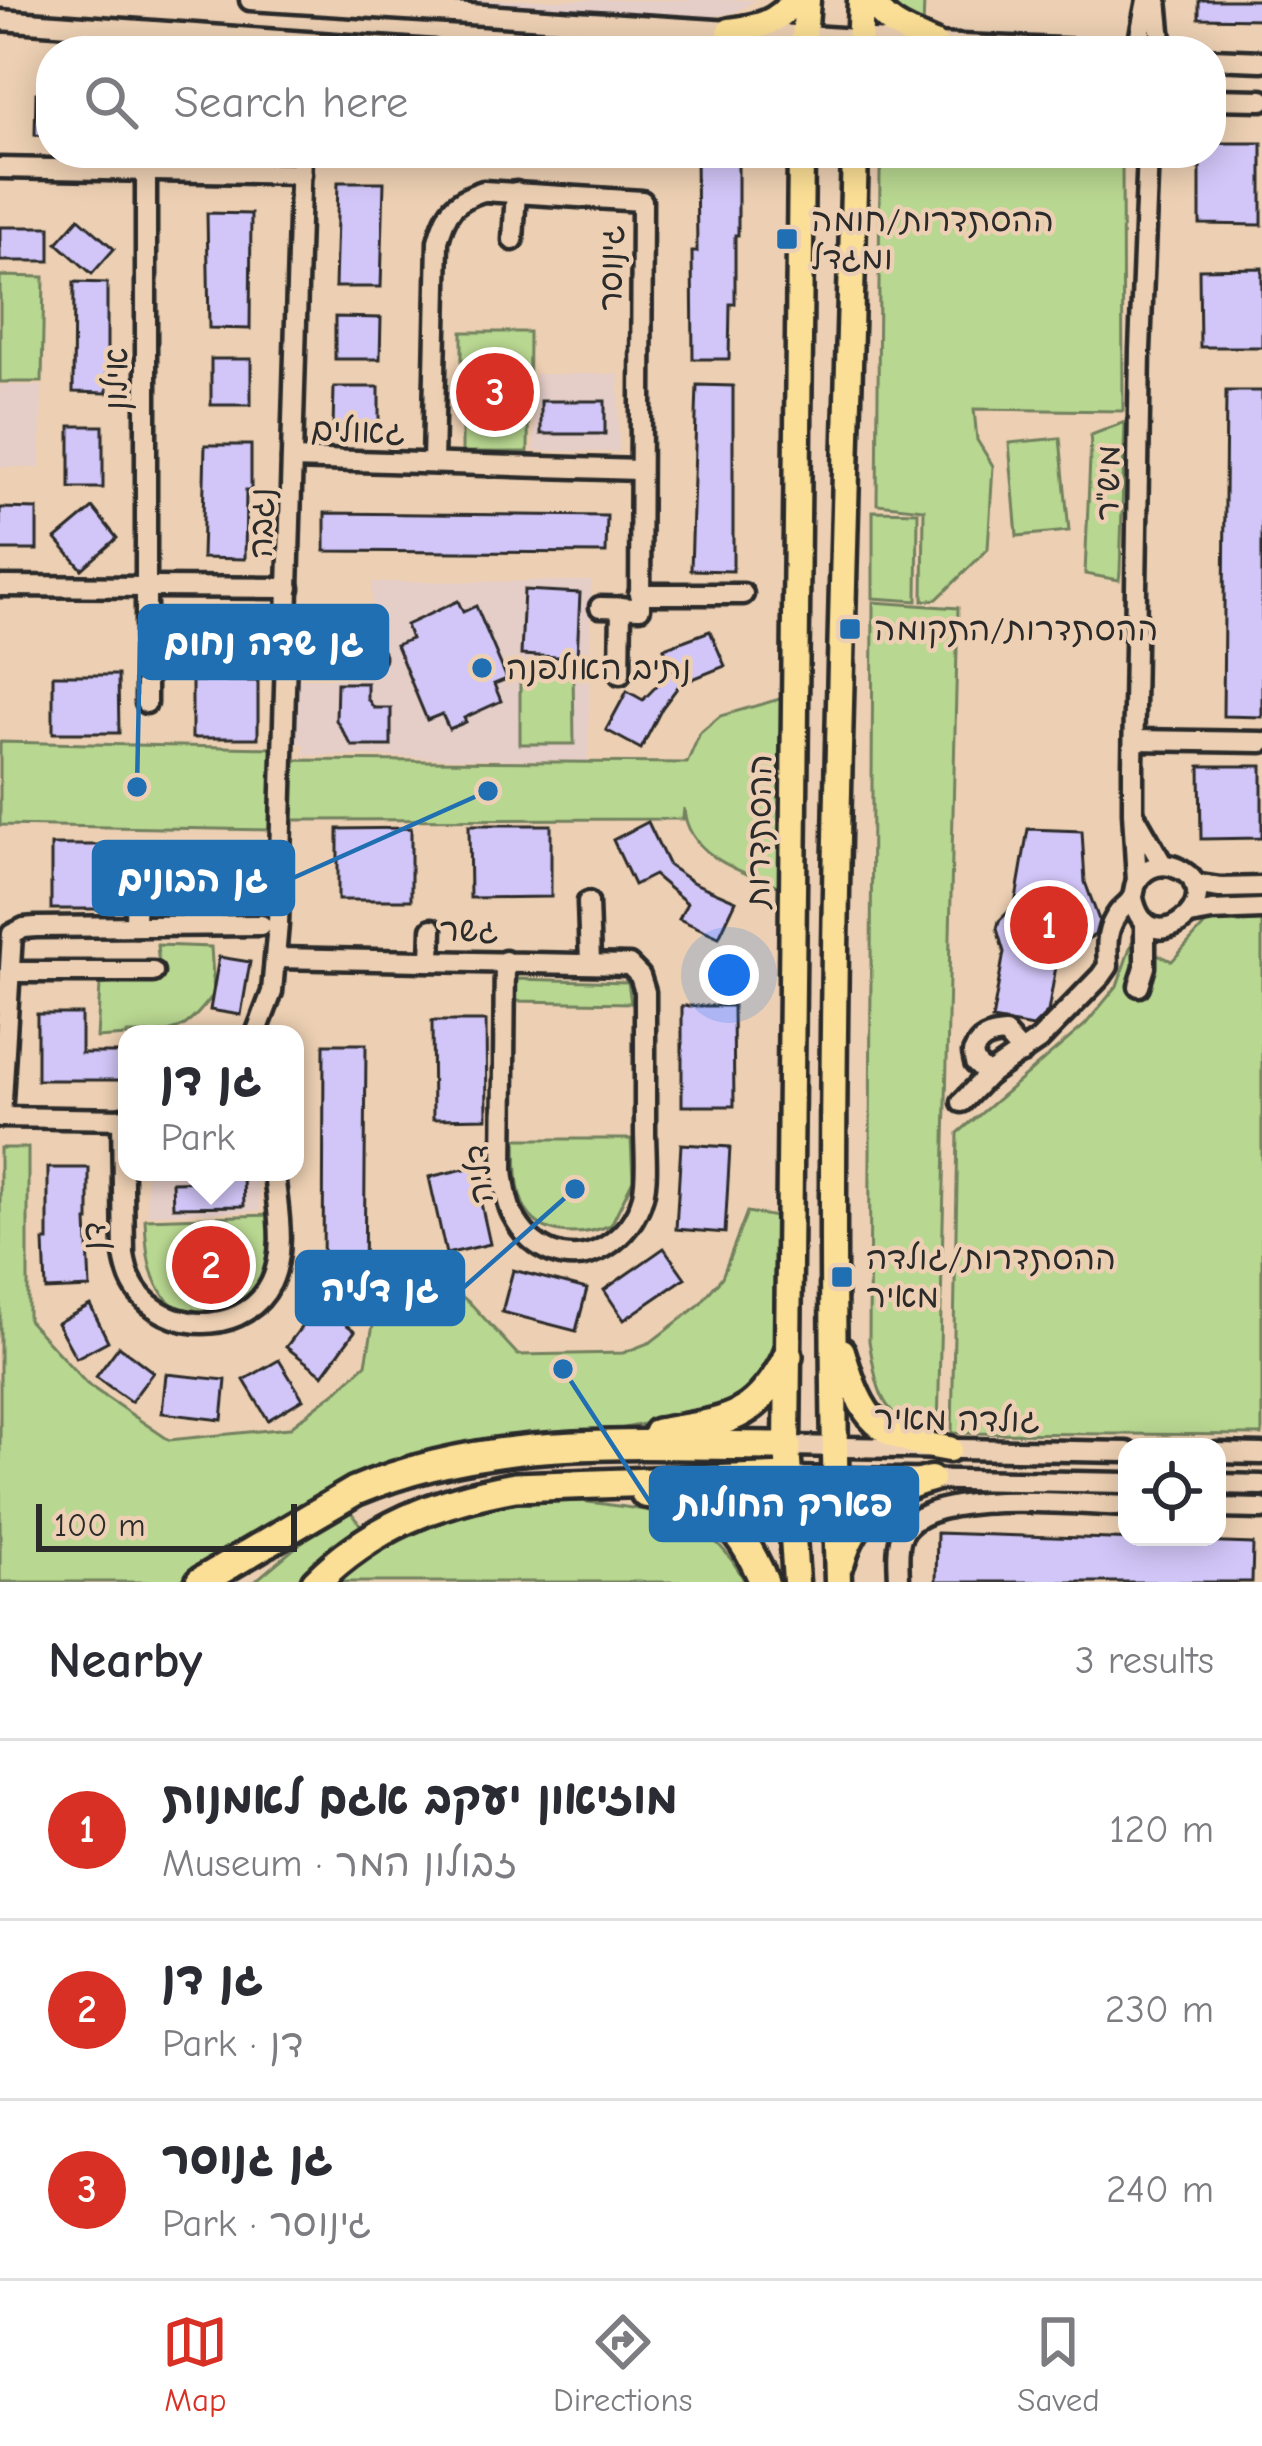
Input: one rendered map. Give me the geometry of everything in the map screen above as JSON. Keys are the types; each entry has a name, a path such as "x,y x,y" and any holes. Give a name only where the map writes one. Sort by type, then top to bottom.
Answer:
{"highway":[{"path":"589,1446 724,1421 749,1410 788,1356"},
{"path":"200,1582 355,1490 436,1463 527,1447 787,1446"},
{"path":"316,1582 389,1526 443,1503 515,1487 788,1477"},
{"path":"587,1484 656,1494 719,1515 743,1541 764,1582"},
{"path":"234,1582 313,1515"}],"main road":[{"path":"730,31 775,21 795,0"},
{"path":"804,36 807,0"},
{"path":"860,36 861,0"},
{"path":"872,0 889,22 918,36"},
{"name":"ההסתדרות","path":"796,1582 787,1446 800,168"},
{"path":"838,1582 833,1180 842,639 857,168"},
{"path":"835,1327 867,1414 907,1442 950,1449"},
{"path":"838,1582 843,1557 859,1523 886,1498 931,1479"}],"street":[{"path":"250,0 760,36"},
{"path":"1140,36 1147,0"},
{"path":"1156,0 1160,36"},
{"path":"304,36 306,3"},
{"path":"0,20 187,36"},
{"path":"1226,60 1262,61"},
{"path":"1226,99 1262,100"},
{"path":"0,168 301,174"},
{"name":"נגבה","path":"259,1025 272,992 276,958 301,168"},
{"name":"מיש\"ר","path":"1135,889 1132,812 1147,168"},
{"name":"אילון","path":"146,171 146,703"},
{"name":"גינוסר","path":"433,463 438,241 445,216 463,198 483,191 642,201 639,594"},
{"path":"513,240 516,192"},
{"name":"גאולים","path":"292,459 639,470"},
{"path":"0,586 289,588"},
{"path":"600,607 640,608 639,594 743,595"},
{"path":"620,674 621,608"},
{"path":"285,655 373,657"},
{"path":"1134,740 1262,742"},
{"path":"1132,812 1163,865"},
{"path":"962,1102 988,1075 1040,1040 1101,976 1108,966 1108,931 1153,867 1181,870 1194,884 1190,916"},
{"path":"135,926 136,871"},
{"path":"1194,884 1262,887"},
{"path":"1135,889 1143,920 1142,976 1169,928"},
{"path":"589,902 590,962"},
{"path":"1108,931 1129,920 1169,928 1212,910 1262,909"},
{"path":"118,1119 1,1118 12,934 24,928 261,925"},
{"path":"431,960 432,928"},
{"name":"גשר","path":"276,958 628,965 640,976 645,992"},
{"path":"7,961 153,972"},
{"name":"דליה","path":"505,961 506,1193 511,1213 536,1245 568,1257 585,1256 615,1240 629,1226 643,1195 645,992"},
{"path":"988,1075 975,1063 977,1043 1005,1034 1022,1053"},
{"name":"דן","path":"124,1181 128,1276 146,1301 167,1316 212,1323 239,1316 271,1283 281,1239 275,1181"},
{"name":"גולדה מאיר","path":"787,1446 1118,1452"},
{"path":"1226,1454 1262,1454"},
{"name":"גולדה מאיר","path":"788,1477 1118,1483"},
{"path":"970,1480 1019,1503"},
{"path":"1226,1484 1262,1485"},
{"path":"899,1582 902,1534 917,1517 944,1506 1118,1506"},
{"path":"1226,1508 1262,1509"}],"shaded area":[{"path":"454,0 756,0 734,13 705,18"},
{"path":"535,374 619,374 619,452 534,451"},
{"path":"0,385 42,386 40,468 0,467"},
{"name":"נתיב האולפנה","path":"591,581 588,761 304,755 304,744 294,744 296,678 373,679 372,582"},
{"path":"146,1181 257,1181 260,1211 147,1214"}],"green space":[{"path":"891,0 924,0 923,31 897,20"},
{"path":"882,168 1122,168 1123,411 974,409 977,440 993,466 988,549 937,599 923,601 924,509 877,504"},
{"path":"0,276 44,277 42,382 0,382"},
{"path":"462,332 529,332 528,452 462,452"},
{"path":"1125,422 1119,580 1085,574 1091,435"},
{"path":"1060,438 1069,531 1017,536 1009,443"},
{"path":"873,511 918,512 917,601 873,598"},
{"path":"873,602 958,608 938,1431 893,1413 879,1390 869,1341"},
{"path":"520,666 573,666 574,744 520,744"},
{"path":"790,696 786,889 737,870 707,851 696,840 684,808 683,819 291,820 292,760 687,763 700,733 720,716"},
{"path":"0,742 274,748 274,830 0,825"},
{"path":"1262,917 1262,1435 952,1433 958,1133 1085,1025 1117,986 1132,942 1172,961 1211,918"},
{"path":"157,945 211,947 214,994 186,1024 118,1025 118,1037 97,1038 100,985 160,979"},
{"path":"515,979 628,982 631,1003 514,1001"},
{"path":"516,1139 631,1139 633,1180 611,1225 572,1233 536,1221 519,1191"},
{"path":"0,1148 28,1148 28,1320 87,1384 169,1440 289,1428 366,1364 375,1313 393,1266 430,1269 472,1305 518,1355 623,1353 651,1342 699,1305 722,1277 747,1212 776,1217 780,1328 763,1374 744,1395 719,1408 587,1436 456,1445 415,1457 303,1508 179,1582 0,1582"},
{"path":"272,1215 269,1274 246,1305 232,1312 201,1315 186,1312 162,1293 150,1267 145,1219"},
{"path":"582,1501 656,1512 696,1527 714,1540 745,1582 322,1582 378,1542 467,1510"},
{"path":"348,1508 361,1525 302,1582 254,1582 322,1525"}],"building":[{"path":"1199,0 1262,0 1262,19 1199,18"},
{"path":"1226,143 1262,143 1262,225 1200,224 1200,168 1226,168"},
{"path":"696,168 738,168 729,359 693,359 692,252 697,252"},
{"path":"338,182 384,182 381,287 335,287"},
{"path":"207,213 251,214 250,329 209,328"},
{"path":"79,218 114,249 92,274 57,243"},
{"path":"0,227 50,227 50,261 0,261"},
{"path":"1262,268 1262,347 1200,347 1199,269"},
{"path":"74,282 107,283 107,393 73,392"},
{"path":"335,317 381,318 380,359 335,359"},
{"path":"211,359 251,359 251,405 211,405"},
{"path":"697,385 733,386 733,571 691,570"},
{"path":"334,387 379,387 379,429 333,428"},
{"path":"1226,391 1262,391 1262,717 1223,716"},
{"path":"541,401 605,401 605,434 541,434"},
{"path":"70,426 103,426 103,488 70,488"},
{"path":"205,445 251,445 245,559 202,558"},
{"path":"0,508 37,509 37,550 0,550"},
{"path":"93,508 117,538 82,569 56,539"},
{"path":"325,513 607,516 606,553 325,551"},
{"path":"524,590 580,593 577,658 521,655"},
{"path":"458,601 463,612 476,606 507,679 494,684 501,701 449,729 442,714 427,720 396,645 411,639 406,625"},
{"path":"710,631 725,666 680,684 641,749 606,730 627,691 643,700 673,669 664,648"},
{"path":"53,675 118,675 119,733 53,733"},
{"path":"192,681 258,681 258,738 192,738"},
{"path":"337,683 367,683 367,698 374,708 391,708 391,746 352,746 336,720"},
{"path":"1200,766 1262,766 1262,838 1201,839"},
{"path":"648,822 669,866 736,901 719,937 679,919 687,903 654,875 634,885 613,840"},
{"path":"469,825 551,825 551,897 470,898"},
{"path":"411,828 411,900 338,900 338,829"},
{"path":"1028,829 1082,831 1085,882 1099,920 1095,935 1058,955 1048,1012 1033,1027 992,1020 1004,952 997,929 1015,905"},
{"path":"51,845 115,845 116,909 51,909"},
{"path":"179,847 241,847 241,900 179,901"},
{"path":"219,957 250,962 241,1015 210,1010"},
{"path":"682,1006 733,1006 734,1106 682,1106"},
{"path":"37,1014 81,1014 81,1053 118,1053 118,1080 37,1080"},
{"path":"432,1021 486,1021 487,1118 433,1119"},
{"path":"324,1044 366,1044 364,1291 323,1291"},
{"path":"681,1144 730,1147 725,1233 676,1229"},
{"path":"473,1167 490,1244 446,1254 429,1177"},
{"path":"48,1168 89,1168 90,1288 46,1290"},
{"path":"243,1181 244,1206 173,1207 172,1182"},
{"path":"664,1248 685,1278 624,1320 604,1290"},
{"path":"513,1270 587,1289 576,1331 502,1312"},
{"path":"319,1304 355,1331 323,1375 286,1347"},
{"path":"90,1305 108,1341 76,1358 57,1323"},
{"path":"119,1346 153,1372 131,1402 96,1377"},
{"path":"279,1360 303,1399 268,1420 244,1380"},
{"path":"166,1374 226,1380 222,1420 162,1413"},
{"path":"937,1533 1118,1539 1118,1546 1253,1544 1252,1582 936,1582"}],"place":[{"name":"ההסתדרות/חומה ומגדל","path":"787,239"},
{"name":"גן גנוסר","path":"495,392"},
{"name":"ההסתדרות/התקומה","path":"850,629"},
{"name":"נתיב האולפנה","path":"482,668"},
{"name":"גן שדה נחום","path":"137,787"},
{"name":"גן הבונים","path":"488,791"},
{"name":"מוזיאון יעקב אגם לאמנות","path":"1049,925"},
{"name":"גן דליה","path":"575,1189"},
{"name":"גן דן","path":"211,1265"},
{"name":"ההסתדרות/גולדה מאיר","path":"842,1277"},
{"name":"פארק החולות","path":"563,1369"}]}
